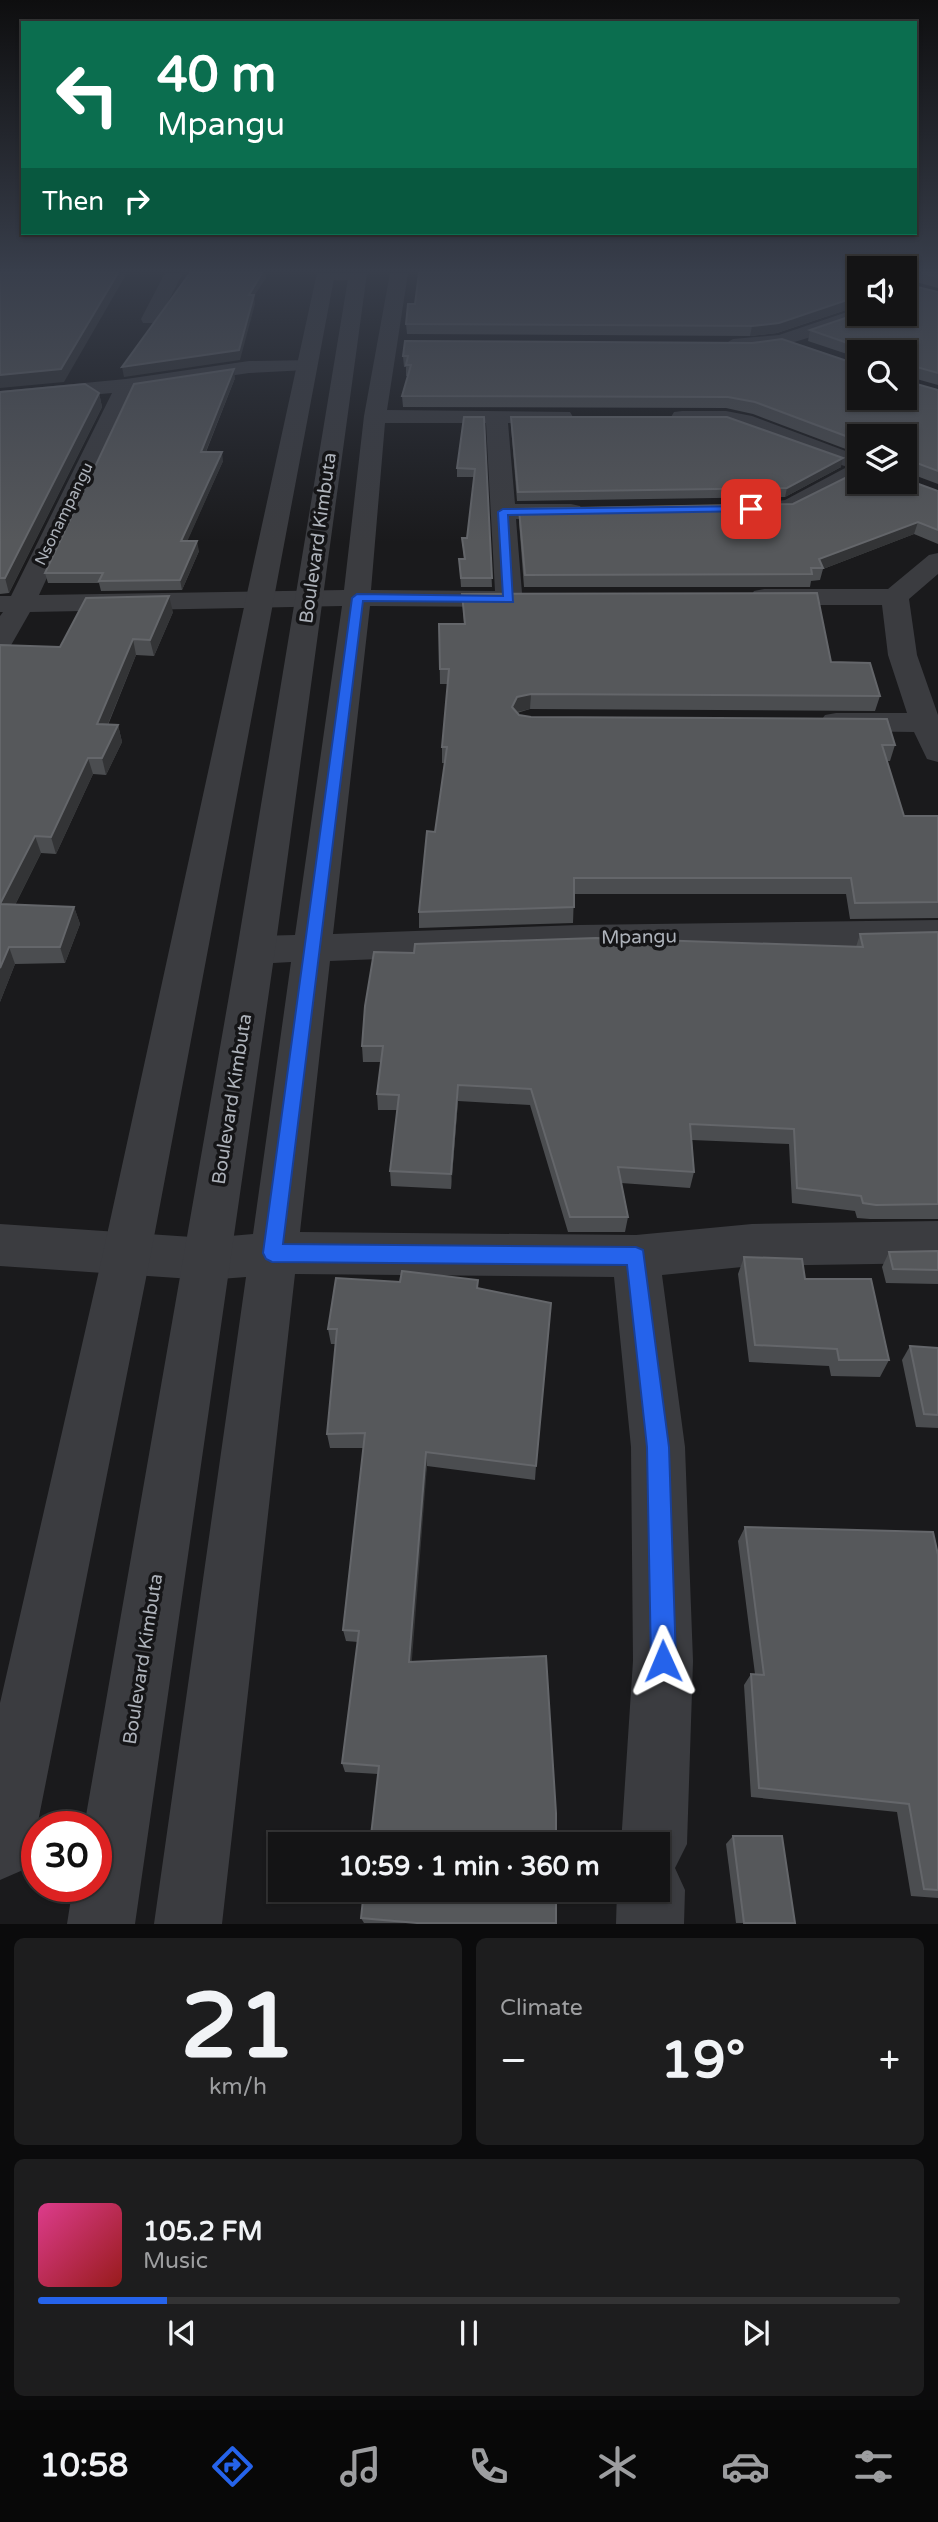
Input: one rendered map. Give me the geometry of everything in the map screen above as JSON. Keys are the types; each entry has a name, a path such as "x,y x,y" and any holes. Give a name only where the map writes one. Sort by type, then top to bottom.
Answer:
{"street":[{"name":"Boulevard Kimbuta","path":"0,1847 166,1256 256,950 310,599 342,363"},
{"path":"188,1923 357,598 375,416 389,363"},
{"name":"Boulevard Kimbuta","path":"101,1923 166,1256 258,601 307,364"},
{"path":"0,397 126,385 249,367 307,364"},
{"name":"Nsonampangu","path":"0,641 10,604 126,385"},
{"path":"375,416 590,417"},
{"path":"656,417 707,416 744,421 847,460"},
{"path":"497,418 509,599"},
{"path":"751,509 791,507 847,477"},
{"path":"503,512 599,511"},
{"path":"744,598 895,597 938,561"},
{"path":"895,597 894,623 925,723 938,752"},
{"path":"10,604 357,598 537,599"},
{"path":"803,722 925,723"},
{"name":"Mpangu","path":"256,950 579,938 938,933"},
{"path":"0,1245 166,1256 272,1253 636,1256 752,1245 938,1242"},
{"path":"636,1256 658,1447 663,1661 655,1832"},
{"path":"650,1923 651,1902"}],"building":[{"path":"0,363 65,363 61,369 0,375"},
{"path":"125,363 151,363 122,367"},
{"path":"406,363 847,363 847,410 917,410 917,384 938,390 938,471 917,463 917,424 847,424 847,436 755,402 728,397 402,396 411,365 406,365"},
{"path":"917,363 938,363 938,373 917,367"},
{"path":"234,369 201,452 222,452 181,541 197,541 180,580 99,581 103,573 45,573 134,384"},
{"path":"85,384 99,393 5,578 0,578 0,392"},
{"path":"464,417 484,417 492,578 461,578 459,559 465,559 462,538 467,538 475,469 457,468"},
{"path":"511,417 727,417 843,458 787,488 518,492"},
{"path":"847,477 847,494 917,494 917,483 938,491 938,530 918,522 819,559 823,568 811,568 812,574 525,575 519,509 793,504"},
{"path":"817,593 831,662 870,663 880,696 531,694 517,697 512,707 519,715 531,717 887,719 895,745 882,745 904,816 938,816 938,902 855,903 851,878 574,878 574,907 419,912 427,831 435,832 447,747 442,747 449,669 440,669 439,624 465,624 462,594"},
{"path":"169,596 150,640 133,639 97,724 118,725 102,758 88,758 51,837 35,836 0,904 0,645 60,647 86,598"},
{"path":"0,904 74,907 60,947 9,947 0,968"},
{"path":"938,932 938,1204 876,1205 863,1203 861,1196 797,1188 794,1129 690,1124 694,1172 618,1167 628,1217 570,1217 531,1089 458,1085 451,1174 390,1171 399,1095 377,1094 383,1046 362,1046 374,952 414,953 415,944 596,938 863,947 860,934"},
{"path":"938,1251 938,1270 893,1269 889,1252"},
{"path":"744,1257 802,1259 805,1279 871,1279 889,1360 839,1360 837,1349 755,1345"},
{"path":"402,1271 478,1280 477,1288 551,1303 536,1466 426,1452 409,1662 546,1656 556,1832 371,1832 379,1766 342,1763 359,1631 343,1630 365,1433 327,1434 337,1329 328,1329 336,1278 400,1282"},
{"path":"910,1346 938,1348 938,1415 924,1414"},
{"path":"745,1527 933,1532 938,1555 938,1890 924,1889 909,1804 759,1788 751,1674 764,1675"},
{"path":"733,1836 782,1836 795,1923 744,1923"},
{"path":"363,1902 556,1902 556,1923 417,1923 361,1918"}],"route":[{"path":"663,1661 658,1447 636,1256 272,1253 357,598 509,599 503,512 751,509"}]}
